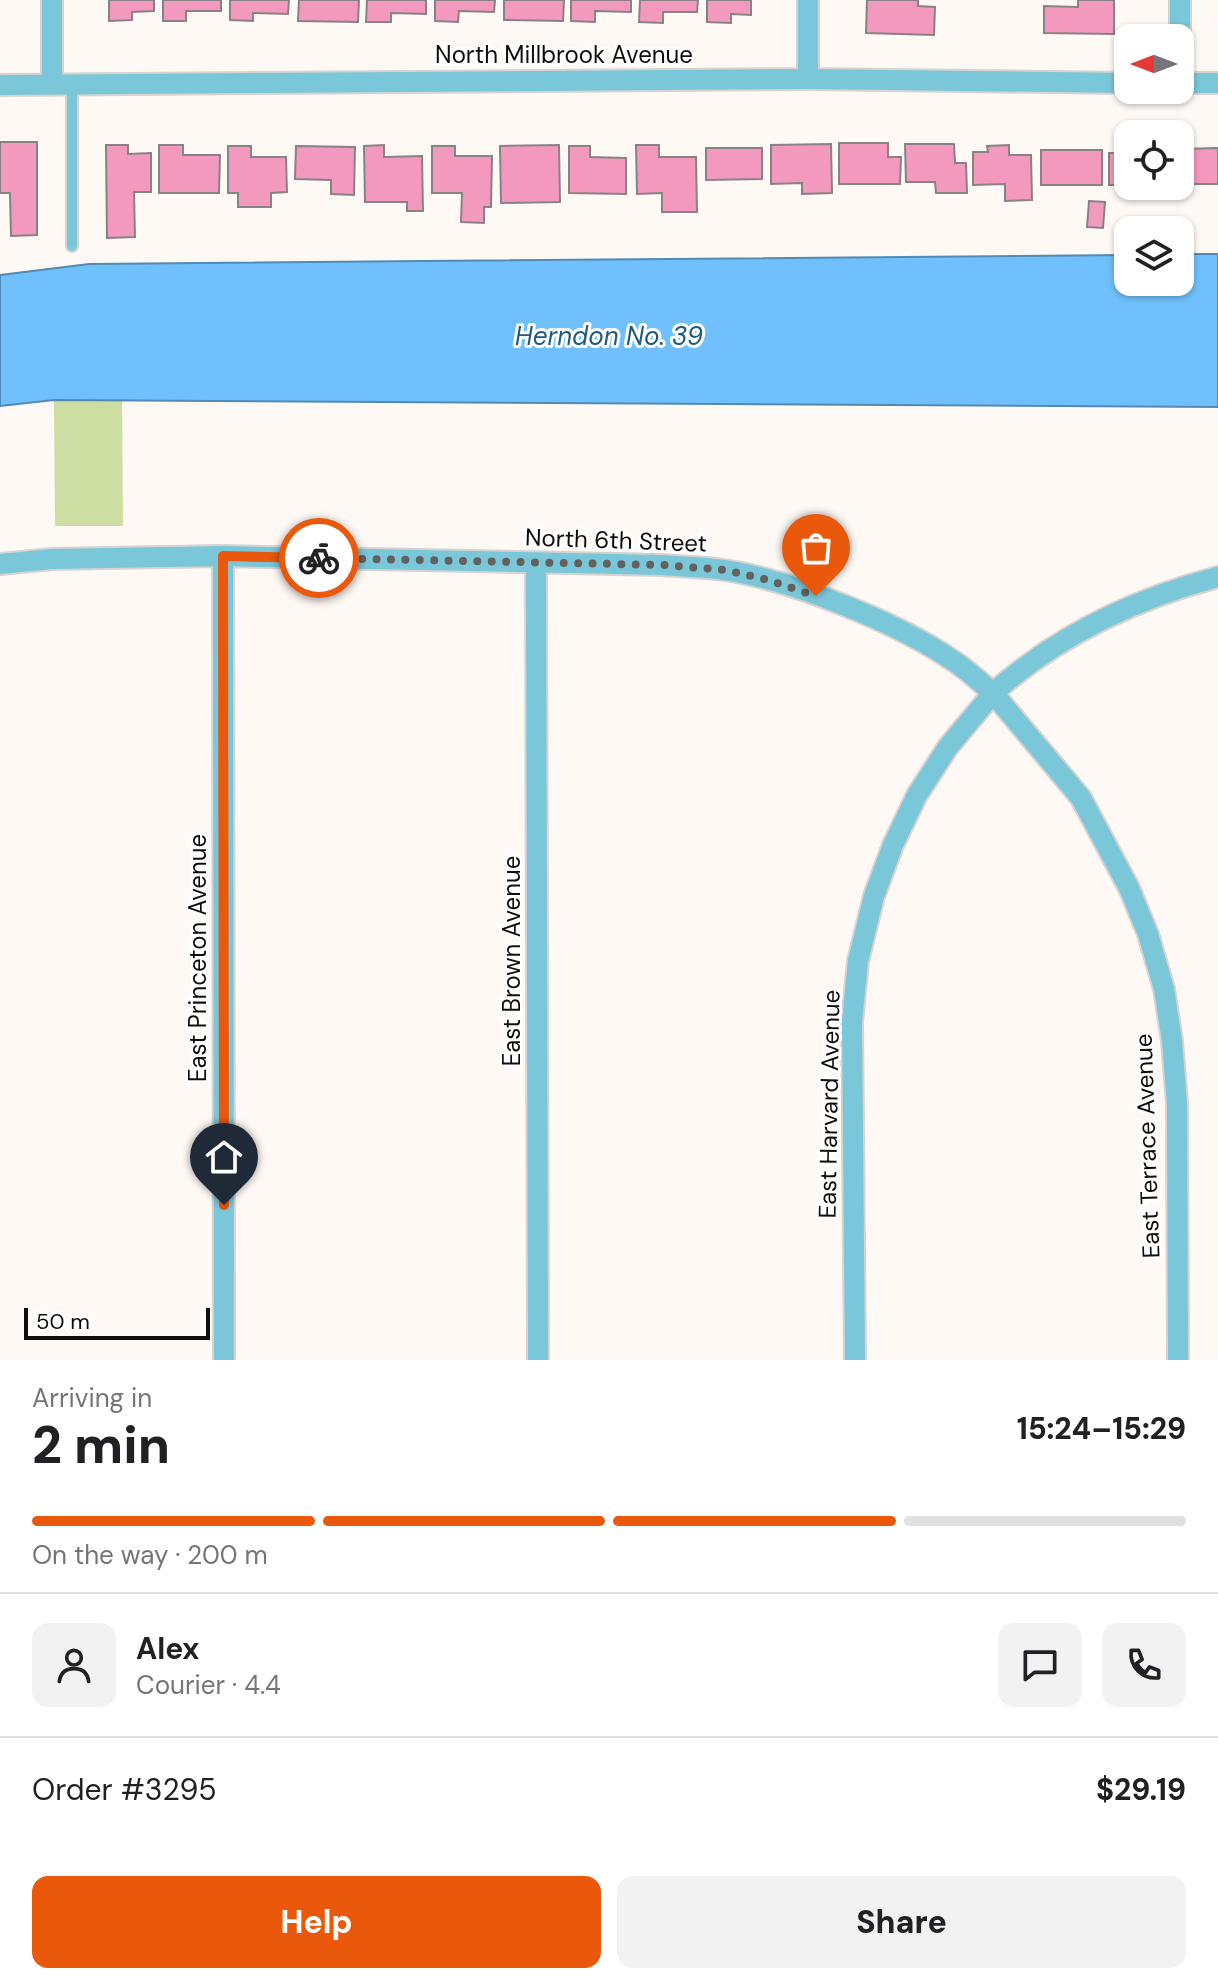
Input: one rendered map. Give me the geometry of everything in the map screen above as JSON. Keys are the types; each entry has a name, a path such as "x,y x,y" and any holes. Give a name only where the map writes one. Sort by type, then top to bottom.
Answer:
{"street":[{"path":"52,0 62,83"},
{"path":"808,0 808,79"},
{"path":"1180,0 1180,24"},
{"name":"North Millbrook Avenue","path":"0,85 808,79 1114,83"},
{"path":"1194,83 1218,83"},
{"name":"North 6th Street","path":"0,564 52,559 223,556 663,565 725,570 768,580 841,606 919,640 956,663 993,693"},
{"name":"East Princeton Avenue","path":"223,556 224,1360"},
{"name":"East Brown Avenue","path":"536,563 538,1360"},
{"path":"993,693 1054,644 1143,600 1218,577"},
{"name":"East Harvard Avenue","path":"855,1360 852,1022 858,961 874,896 893,845 917,795 948,747 993,693"},
{"name":"East Terrace Avenue","path":"993,693 1081,798 1129,888 1148,934 1164,989 1177,1104 1178,1360"}],"lane":[{"path":"62,83 72,246"}],"green space":[{"path":"54,400 122,400 123,526 55,526"}],"water":[{"name":"Herndon No. 39","path":"1194,254 1218,254 1218,407 54,400 0,406 0,275 89,264 1114,255 1114,296 1194,296"}],"building":[{"path":"109,0 154,0 154,11 132,12 132,20 109,21"},
{"path":"163,0 221,0 221,11 186,11 186,21 163,21"},
{"path":"230,0 289,0 288,14 253,13 253,21 230,20"},
{"path":"299,0 359,0 358,22 298,21"},
{"path":"367,0 426,0 426,14 391,13 391,22 366,22"},
{"path":"435,0 495,0 494,12 459,11 458,22 435,21"},
{"path":"504,0 564,0 563,21 504,20"},
{"path":"571,0 631,0 631,12 595,11 595,22 571,21"},
{"path":"640,0 698,0 697,12 663,12 663,23 639,22"},
{"path":"707,0 751,0 751,15 731,14 731,23 707,22"},
{"path":"867,0 918,0 918,6 935,7 934,35 866,33"},
{"path":"1078,0 1114,0 1114,34 1044,33 1044,6 1078,7"},
{"path":"0,142 37,142 37,235 11,236 10,193 0,193"},
{"path":"839,143 888,143 888,157 901,157 900,184 839,184"},
{"path":"831,144 832,193 802,194 802,183 771,184 771,145"},
{"path":"905,144 954,144 955,163 966,163 967,193 936,193 935,182 906,182"},
{"path":"106,145 128,145 128,154 151,153 151,192 134,192 135,237 107,238"},
{"path":"159,145 183,145 183,155 220,155 219,193 159,193"},
{"path":"384,145 384,157 422,156 423,211 407,211 407,202 365,202 364,146"},
{"path":"559,145 560,202 501,203 500,146"},
{"path":"636,145 659,145 659,157 696,157 697,212 662,212 662,193 637,194"},
{"path":"1009,145 1009,155 1031,155 1032,200 1005,201 1005,184 973,185 973,152 988,152 987,146"},
{"path":"228,146 251,146 251,157 286,157 287,192 271,193 271,207 238,207 238,193 228,193"},
{"path":"296,146 355,147 354,195 331,194 331,180 295,179"},
{"path":"432,146 455,146 455,156 492,156 491,207 484,207 484,223 461,222 462,193 432,193"},
{"path":"569,146 590,146 590,157 626,158 626,194 569,193"},
{"path":"706,148 762,148 762,179 706,180"},
{"path":"1218,148 1218,184 1194,184 1194,149"},
{"path":"1041,150 1102,150 1102,185 1041,185"},
{"path":"1109,153 1114,153 1114,185 1109,185"},
{"path":"1089,201 1105,202 1103,228 1087,227"}],"way so far":[{"path":"319,558 663,565 725,570 816,596"}],"route":[{"path":"224,1205 223,556 319,558"}]}
